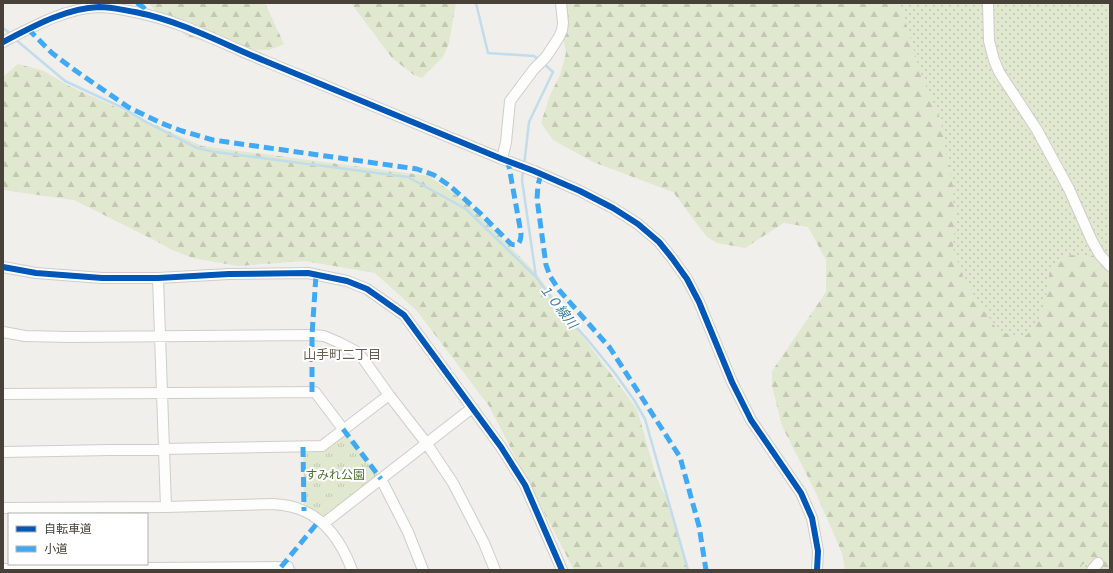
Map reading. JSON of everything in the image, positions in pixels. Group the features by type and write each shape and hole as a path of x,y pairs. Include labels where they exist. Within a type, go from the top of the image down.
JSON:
{"street":[{"path":"502,159 506,142 510,101 534,69 546,57 559,37 562,30 561,3"},
{"path":"988,3 989,41 999,72 1037,130 1069,189 1092,241 1100,255 1110,266"},
{"path":"3,42 67,12 86,8 100,7 150,15 189,27 250,54 580,190 638,224 659,242 687,279 699,302 732,382 751,420 801,493 812,518 818,551 817,570"},
{"path":"3,267 36,272 102,278 158,278 229,274 308,273 347,281 367,289 404,316 501,447 525,485 562,570"},
{"path":"158,278 166,507"},
{"path":"3,332 26,336 70,337 312,335 324,336 338,342 357,352 364,360 427,444 453,483 471,516 495,570"},
{"path":"3,394 315,392 343,429"},
{"path":"3,452 322,446 389,395"},
{"path":"323,524 472,408"},
{"path":"381,479 408,532 423,570"},
{"path":"3,508 107,511 166,507 274,504 288,506 304,511 323,524 339,541 352,570"},
{"path":"3,569 107,567 167,569 288,567 289,570"}],"green space":[{"path":"149,3 265,3 284,44 269,50 244,49 218,45 188,37 160,17"},
{"path":"351,3 456,3 449,43 443,57 422,78 414,75 392,58"},
{"path":"557,3 900,3 920,71 941,121 954,191 952,202 956,206 953,248 964,280 996,328 1003,333 1024,337 1036,326 1045,303 1050,270 1066,255 1108,256 1110,258 1110,570 1103,570 1098,562 1083,564 1078,570 845,570 842,553 815,491 782,426 772,386 772,371 826,292 826,260 808,227 784,223 745,248 717,243 707,237 673,192 593,162 553,140 541,123 550,95 560,75 566,53"},
{"path":"811,3 1110,3 1110,570 1001,570"},
{"path":"18,64 44,71 69,86 202,146 429,176 468,204 537,274 637,409 656,476 670,506 689,570 574,570 489,406 417,311 375,273 305,261 238,266 193,258 172,250 74,200 3,190 3,77"},
{"name":"すみれ公園","path":"343,429 381,479 323,524 304,504 303,447 322,446"}],"waterway":[{"name":"１０線川","path":"476,3 488,53 534,56 539,60"},
{"path":"3,28 12,35"},
{"path":"15,39 65,81 123,108 146,122 197,148 215,152 408,177 466,209 535,276"},
{"name":"１０線川","path":"524,166 529,122 553,72 543,63"},
{"name":"１０線川","path":"523,171 522,180 536,277 558,307 614,372 634,400 645,419 688,570"}],"marked path":[{"path":"137,3 150,15"},
{"path":"28,29 52,53 76,71 128,107 161,123 213,140 417,169 434,175 450,186 511,244 516,245 521,239 521,233 508,161"},
{"path":"541,174 538,185 537,199 546,265 550,276 559,290 610,348 680,457 699,526 706,570"},
{"path":"312,392 312,335 316,275"},
{"path":"343,429 381,479"},
{"path":"303,447 304,511"},
{"path":"281,567 319,521"}],"cycle path":[{"path":"3,42 50,19 87,8 108,8 152,16 201,33 265,61 534,171 580,191 613,208 638,224 659,242 687,279 699,302 732,382 751,420 801,493 812,518 818,551 817,570"},
{"path":"3,267 36,273 102,278 158,278 229,274 308,273 347,281 367,289 404,315 501,447 525,485 562,570"}],"district":[{"name":"山手町二丁目","path":"342,354"}]}
